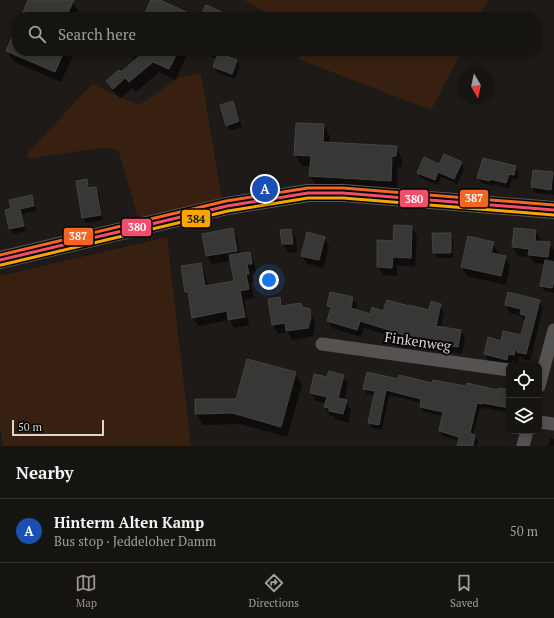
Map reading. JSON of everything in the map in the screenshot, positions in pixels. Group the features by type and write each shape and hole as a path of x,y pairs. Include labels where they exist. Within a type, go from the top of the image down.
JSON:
{"main road":[{"path":"0,260 227,206 308,193 344,193 554,210"}],"street":[{"path":"542,371 554,330"},
{"name":"Finkenweg","path":"322,344 506,370"},
{"path":"542,422 554,424"},
{"path":"523,446 526,434"}],"shaded area":[{"path":"244,0 488,0 482,12 266,12"},
{"path":"299,56 459,56 431,110 298,59"},
{"path":"201,73 222,200 138,218 118,149 100,148 28,159 27,154 92,84 139,105 180,77"},
{"path":"167,237 191,446 3,446 0,426 0,276"}],"building":[{"path":"28,0 74,0 68,12 23,12"},
{"path":"151,0 160,0 186,12 145,12"},
{"path":"206,5 222,12 202,12"},
{"path":"12,37 12,54 6,51"},
{"path":"18,56 62,56 55,72"},
{"path":"139,56 176,56 169,69 153,62 129,82 125,78 113,89 106,81 119,70 121,72"},
{"path":"217,56 226,56 237,60 232,74 213,67"},
{"path":"233,101 239,121 226,126 220,105"},
{"path":"296,123 324,124 323,142 397,146 396,156 392,156 391,181 309,176 311,156 294,155"},
{"path":"444,154 462,162 454,179 438,172 435,180 417,173 424,157 439,164"},
{"path":"483,158 516,166 514,175 509,174 506,183 490,179 490,181 477,178"},
{"path":"533,170 553,172 551,190 531,187"},
{"path":"87,179 88,188 96,187 101,215 82,218 76,181"},
{"path":"32,195 34,206 20,209 24,226 9,229 5,210 11,208 9,200"},
{"path":"394,225 412,226 411,258 393,257 392,268 377,267 377,240 393,241"},
{"path":"233,228 237,251 206,256 202,234"},
{"path":"514,228 536,230 535,241 550,242 548,257 528,255 529,249 512,247"},
{"path":"291,229 293,244 282,244 280,230"},
{"path":"307,232 325,237 319,260 301,256"},
{"path":"432,233 451,233 451,253 433,253"},
{"path":"468,236 494,242 491,253 506,256 501,276 461,267"},
{"path":"250,252 252,264 247,264 249,274 246,274 249,289 240,291 245,317 228,320 227,311 192,318 188,292 185,292 181,266 201,263 205,286 234,281 229,255"},
{"path":"545,260 554,262 554,281 552,288 540,286"},
{"path":"330,292 353,297 351,308 370,314 372,307 383,311 387,300 429,310 431,301 441,304 436,326 461,330 458,347 424,342 401,336 402,334 360,321 357,330 327,321 331,307 327,306"},
{"path":"508,292 540,300 526,354 517,352 518,349 516,349 514,355 508,354 507,360 484,354 488,337 501,341 503,331 521,335 526,316 520,314 521,309 505,305"},
{"path":"280,297 281,306 301,303 302,307 310,309 311,318 308,328 286,331 285,323 272,325 268,299"},
{"path":"247,359 296,372 281,427 232,413 195,414 195,399 236,399"},
{"path":"329,371 344,375 338,398 347,400 343,414 329,411 329,408 324,407 327,397 310,393 314,374 327,377"},
{"path":"367,372 398,379 399,375 432,383 433,380 466,386 467,383 498,390 499,388 506,389 506,407 477,403 470,433 475,435 473,446 457,446 459,437 439,431 443,412 420,407 421,399 386,390 379,425 368,423 375,391 363,389"}],"transit line":[{"name":"387","path":"0,255 226,201 308,188 343,188 554,205"},
{"name":"380","path":"0,260 227,206 308,193 343,193 554,210"},
{"name":"384","path":"1,265 228,211 308,198 343,198 554,215"}],"place":[{"name":"Hinterm Alten Kamp","path":"265,189"}]}
